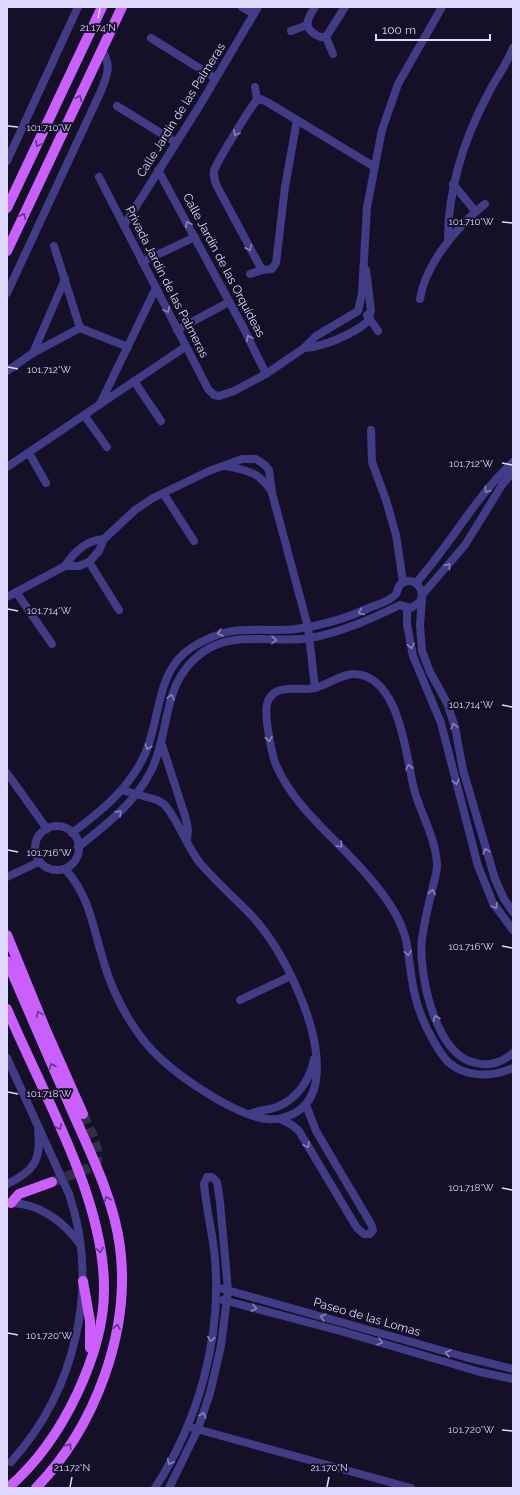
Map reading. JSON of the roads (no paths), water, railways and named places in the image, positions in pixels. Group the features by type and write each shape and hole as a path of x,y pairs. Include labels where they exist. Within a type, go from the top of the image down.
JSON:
{"main road":[{"path":"7,208 102,7"},
{"path":"7,251 122,7"},
{"path":"7,935 45,1028 83,1114"},
{"path":"7,962 98,1172 112,1212 120,1246 122,1273 122,1298 118,1318 107,1369 96,1397 70,1445 51,1472 36,1488"},
{"path":"7,1009 71,1152 92,1212 102,1260 104,1290 101,1320 88,1368 66,1415 51,1440 33,1462 8,1488"},
{"path":"9,1203 19,1194 52,1182"},
{"path":"83,1281 90,1321 88,1368"}],"street":[{"path":"7,161 78,7"},
{"path":"242,7 256,11"},
{"path":"315,7 307,20 307,25 312,32 326,38 333,54"},
{"path":"326,38 345,7"},
{"path":"266,374 304,348 316,336 354,314 360,307 367,207 382,130 398,84 442,7"},
{"name":"Calle Jardín de las Palmeras","path":"125,224 175,142 200,105 256,11"},
{"path":"291,31 307,25"},
{"path":"152,38 215,78"},
{"path":"7,293 101,91 108,65 107,58 102,51"},
{"path":"448,240 448,222 453,184 463,152 482,105 512,52"},
{"path":"254,87 257,100 220,158 214,173 214,180 262,270"},
{"path":"257,100 263,100 374,166"},
{"path":"117,106 175,142"},
{"path":"250,274 262,270 272,269 277,259 285,187 297,120"},
{"name":"Calle Jardín de las Orquídeas","path":"158,170 195,237 266,374"},
{"name":"Privada Jardín de las Palmeras","path":"99,177 125,224 142,262 185,347 208,388 216,396 223,396 234,392 266,374"},
{"path":"453,184 475,211"},
{"path":"420,299 425,276 448,240 475,211 485,204"},
{"path":"142,262 195,237"},
{"path":"54,246 80,328"},
{"path":"304,348 319,346 342,336 364,325 370,318 369,287 364,264"},
{"path":"33,353 65,279"},
{"path":"100,404 156,288"},
{"path":"177,330 229,302"},
{"path":"360,307 378,330"},
{"path":"7,371 33,353 80,328 128,346"},
{"path":"7,466 29,453 185,347"},
{"path":"134,381 161,421"},
{"path":"84,415 107,447"},
{"path":"371,430 372,462 394,530 403,582"},
{"path":"29,453 46,483"},
{"path":"65,566 79,566 89,562 99,551 104,539 135,510 163,493 209,471 246,458 261,461 265,465 270,475 272,493 308,627 315,688"},
{"path":"416,583 443,552 490,486 513,462"},
{"path":"226,466 247,471 261,477 272,493"},
{"path":"78,847 102,829 136,794 150,773 162,745 171,696 180,676 188,666 205,651 226,642 248,639 292,640 310,638 366,622 404,606 414,607 465,545 483,515 513,472"},
{"path":"163,493 194,541"},
{"path":"474,508 483,515"},
{"path":"454,536 465,545"},
{"path":"7,597 65,566 77,550 85,545 104,539"},
{"path":"89,562 119,610"},
{"path":"72,833 93,817 122,790 134,775 144,756 156,722 163,687 171,671 189,649 212,636 233,630 296,629 356,614 396,594 398,587 403,582 411,581 420,586 422,597 420,624 422,651 430,672 447,703 454,727 463,770 495,879 504,899 513,912"},
{"path":"16,592 52,644"},
{"path":"396,594 404,606 413,656 441,723 462,808 482,879 496,908 513,930"},
{"path":"171,671 180,676"},
{"path":"513,1053 506,1059 490,1065 481,1065 465,1059 456,1052 440,1029 428,997 423,974 422,939 437,870 436,850 414,789 400,722 395,709 384,691 371,680 360,675 350,675 315,688 280,690 271,695 266,712 269,737 275,762 281,775 294,796 367,874 395,914 406,940 412,981 419,1010 432,1038 448,1062 467,1072 481,1075 494,1074 513,1068"},
{"path":"162,745 186,819 188,830 187,842"},
{"path":"7,772 47,829"},
{"path":"65,869 83,894 91,914 104,965 111,982 143,1038 154,1052 185,1078 228,1105 262,1119 280,1119 293,1114 306,1104 316,1083 317,1067 310,1022 291,976 276,948 253,917 206,869 187,842 164,804 157,800 122,790"},
{"path":"93,817 102,829"},
{"path":"61,827 72,833 77,840 78,847 75,860 65,869 51,869 39,862 36,855 37,840 41,834 47,829 61,827"},
{"path":"7,877 39,862"},
{"path":"240,1000 291,976"},
{"path":"250,1114 259,1110 277,1106 290,1100 297,1094 307,1079 315,1054"},
{"path":"7,1058 69,1194 76,1216 81,1245 83,1281 81,1314 76,1337 60,1387 35,1433 11,1462"},
{"path":"280,1119 292,1125 299,1131 357,1228 364,1234 370,1234 372,1230 371,1224 316,1131 306,1104"},
{"path":"7,1184 28,1172 38,1157 40,1146 37,1122"},
{"path":"155,1488 187,1426 201,1391 206,1366 216,1298 215,1260 204,1186 205,1179 210,1176 214,1177 218,1186 225,1240 228,1290 216,1369 198,1430 169,1488"},
{"path":"9,1203 32,1207 49,1214 70,1230 81,1245"},
{"name":"Paseo de las Lomas","path":"216,1287 465,1357 513,1368"},
{"name":"Paseo de las Lomas","path":"216,1298 480,1372 513,1379"},
{"path":"462,1366 465,1357"},
{"path":"187,1426 410,1488"}],"tunnel":[{"path":"52,1182 87,1169 96,1164 96,1145 83,1114"}]}
